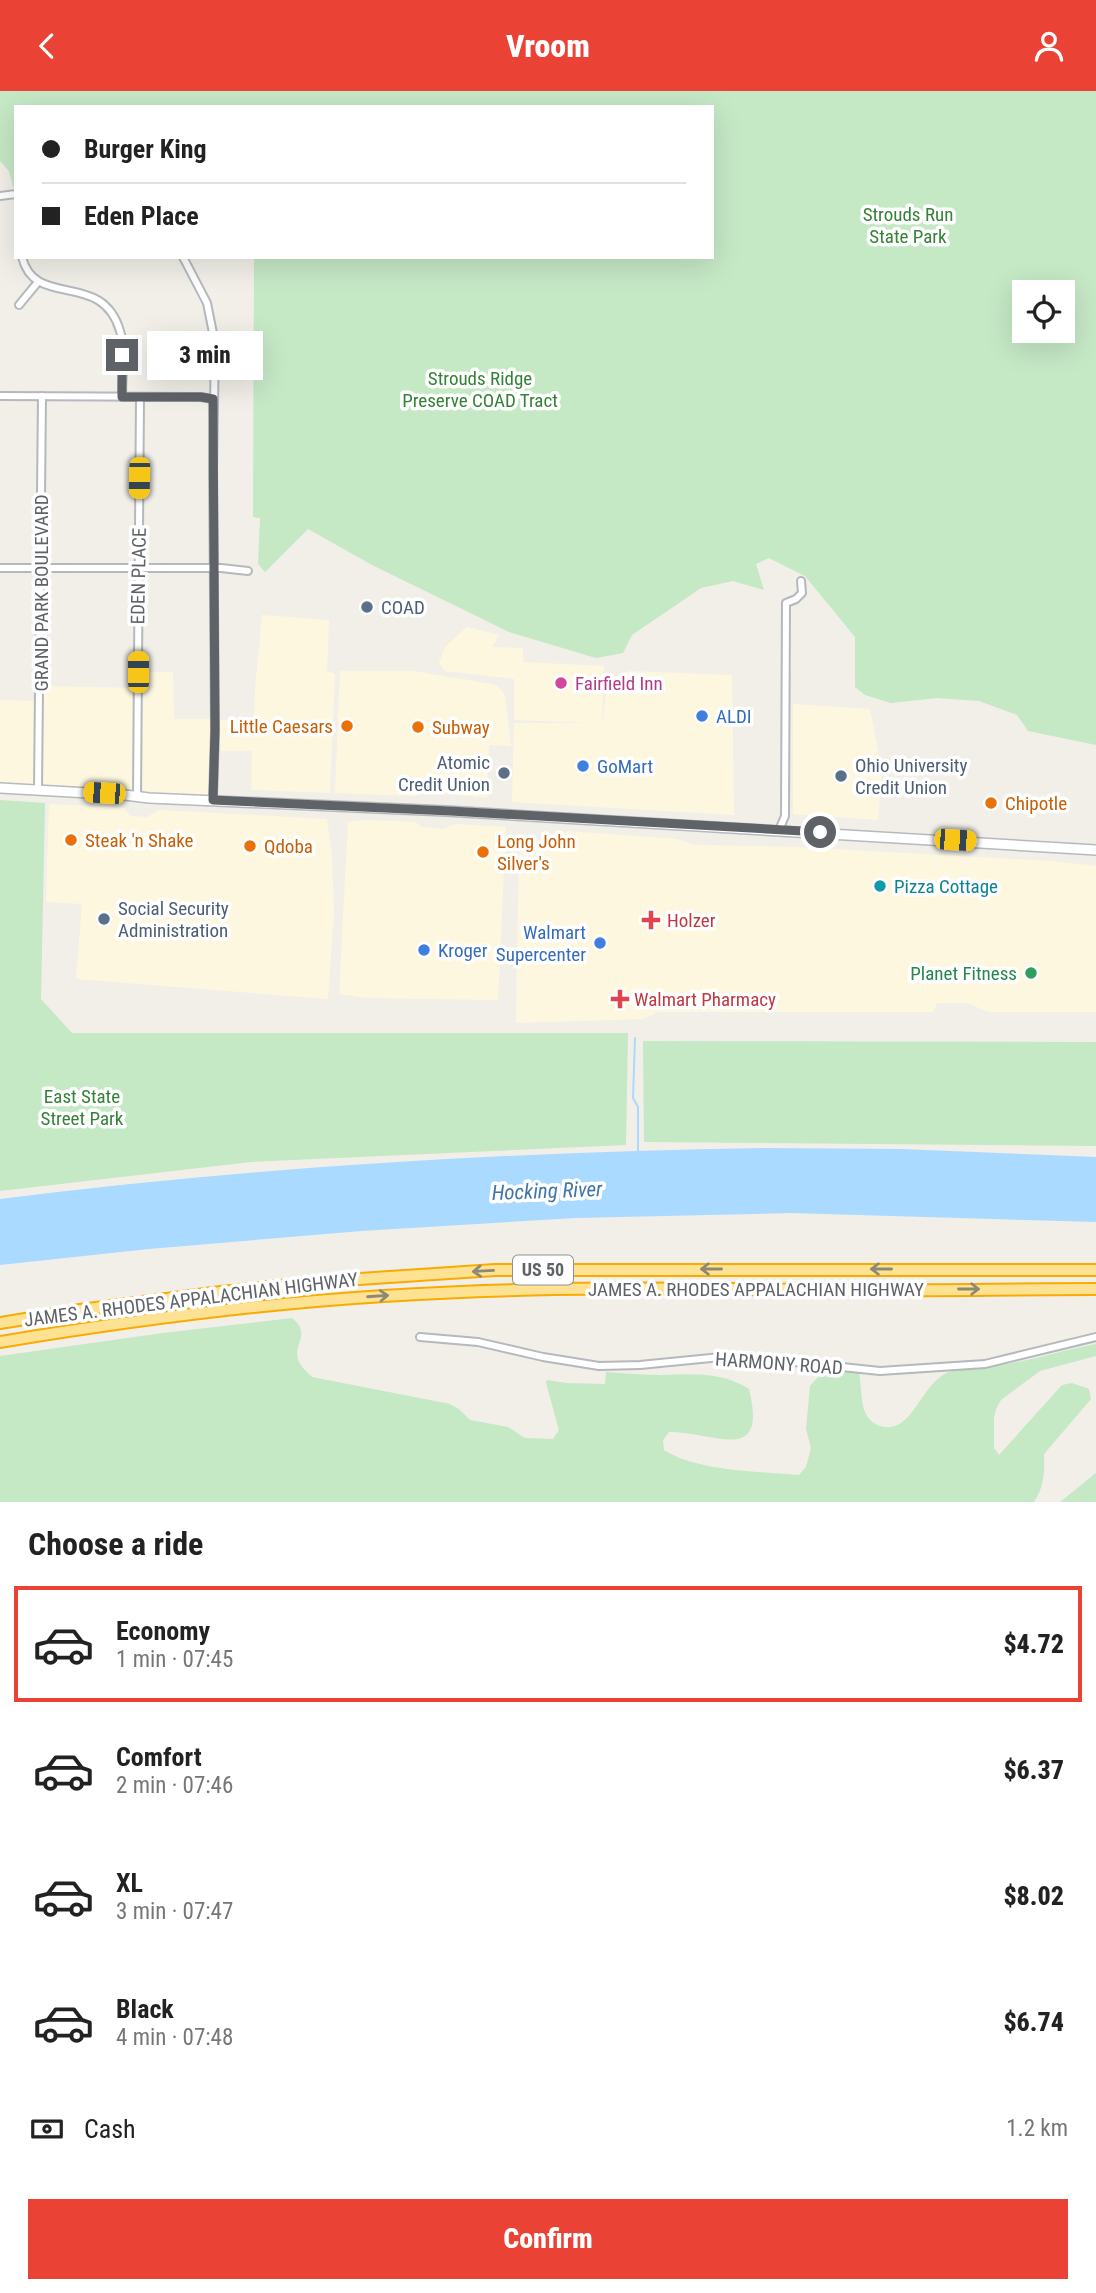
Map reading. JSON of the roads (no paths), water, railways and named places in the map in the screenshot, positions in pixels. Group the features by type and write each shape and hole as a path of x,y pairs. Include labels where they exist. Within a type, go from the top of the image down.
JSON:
{"highway":[{"name":"JAMES A. RHODES APPALACHIAN HIGHWAY","path":"0,1323 221,1292 328,1281 482,1271 1096,1270"},
{"name":"JAMES A. RHODES APPALACHIAN HIGHWAY","path":"0,1342 127,1322 251,1307 481,1291 609,1288 1096,1289"}],"main road":[{"path":"0,788 1096,850"}],"street":[{"path":"23,259 30,274 38,282 56,289 87,293 113,315 122,342 122,397"},
{"path":"184,259 209,310 215,343 213,800"},
{"path":"19,305 38,282"},
{"name":"GRAND PARK BOULEVARD","path":"38,790 42,396"},
{"path":"0,397 213,399"},
{"name":"EDEN PLACE","path":"137,797 140,397"},
{"path":"0,568 248,571"},
{"path":"779,830 785,815 786,603 802,593 802,581"},
{"name":"HARMONY ROAD","path":"420,1337 467,1340 599,1366 721,1357 880,1371 985,1364 1096,1337"}],"water":[{"name":"Hocking River","path":"763,1148 901,1149 1096,1157 1096,1222 791,1213 576,1218 361,1231 0,1265 0,1199 190,1178 381,1163 572,1153"}],"waterway":[{"path":"635,1038 633,1098 638,1107 638,1152"}],"place":[{"name":"COAD","path":"367,607"},
{"name":"Fairfield Inn","path":"561,683"},
{"name":"ALDI","path":"702,716"},
{"name":"Little Caesars","path":"347,726"},
{"name":"Subway","path":"418,727"},
{"name":"GoMart","path":"583,766"},
{"name":"Atomic Credit Union","path":"504,773"},
{"name":"Ohio University Credit Union","path":"841,776"},
{"name":"Chipotle","path":"991,803"},
{"name":"Steak 'n Shake","path":"71,840"},
{"name":"Qdoba","path":"250,846"},
{"name":"Long John Silver's","path":"483,852"},
{"name":"Pizza Cottage","path":"880,886"},
{"name":"Social Security Administration","path":"104,919"},
{"name":"Holzer","path":"651,920"},
{"name":"Walmart Supercenter","path":"600,943"},
{"name":"Kroger","path":"424,950"},
{"name":"Planet Fitness","path":"1031,973"},
{"name":"Walmart Pharmacy","path":"620,999"}],"park label":[{"name":"Strouds Run State Park","path":"908,225"},
{"name":"Strouds Ridge Preserve COAD Tract","path":"480,389"},
{"name":"East State Street Park","path":"82,1107"}]}
